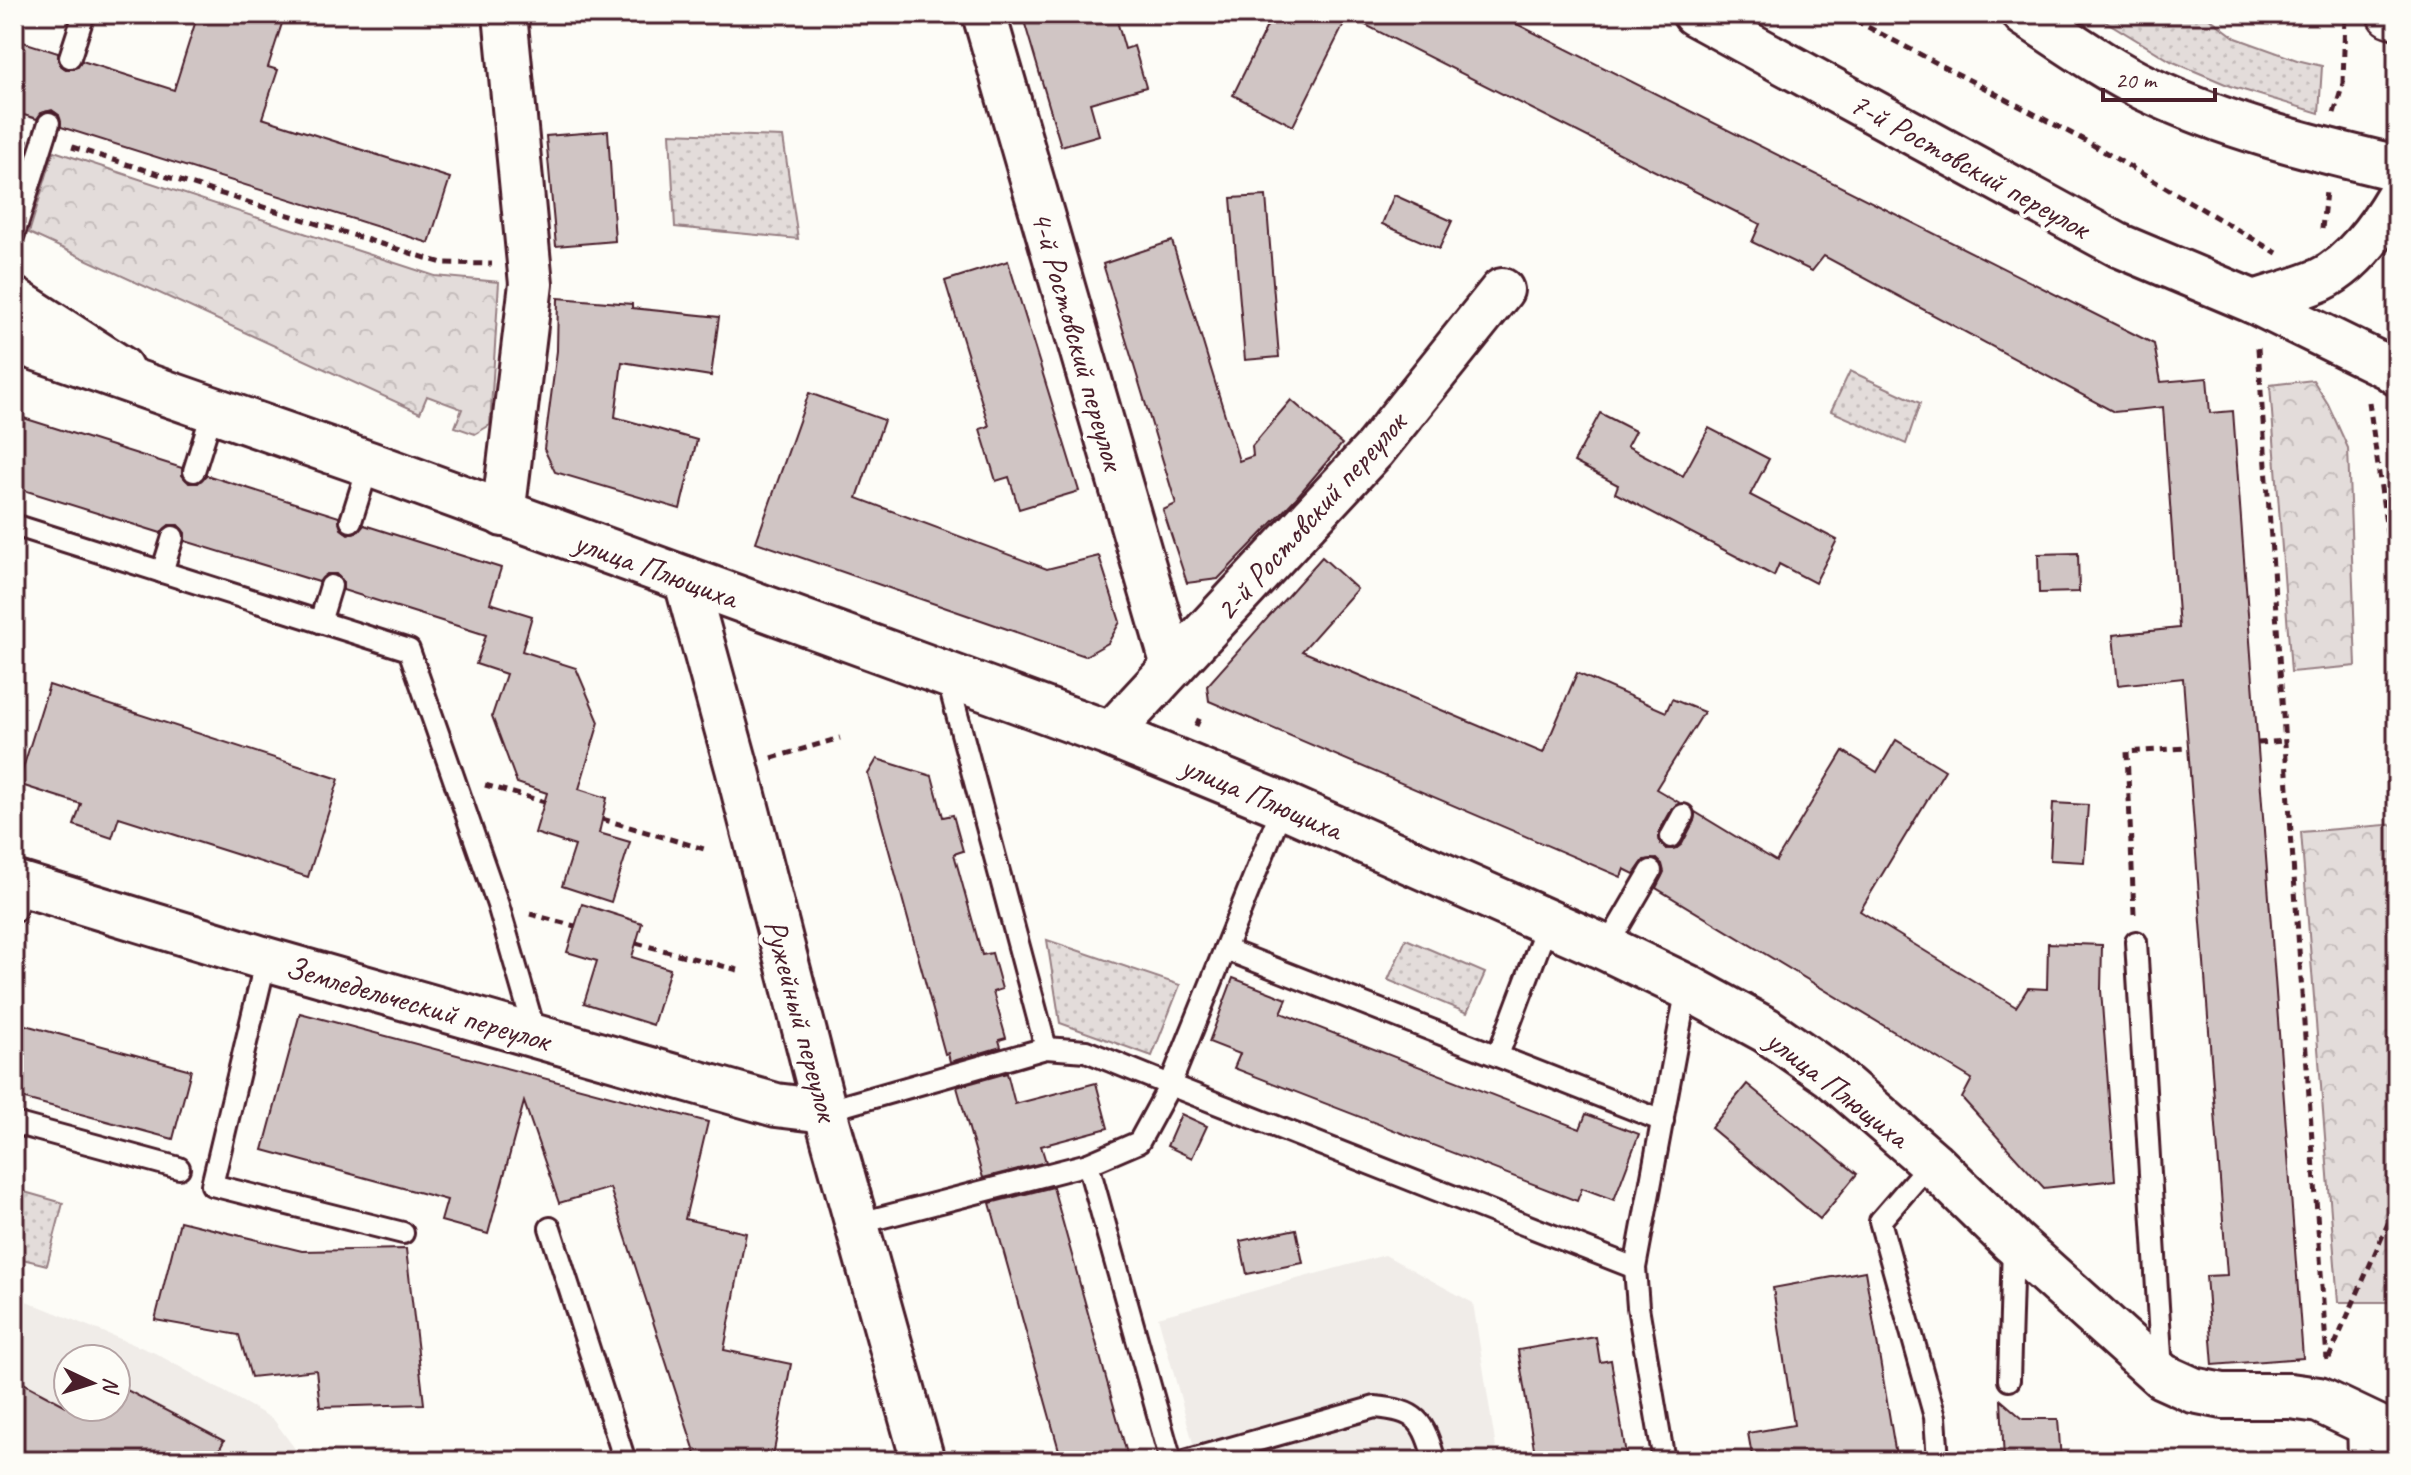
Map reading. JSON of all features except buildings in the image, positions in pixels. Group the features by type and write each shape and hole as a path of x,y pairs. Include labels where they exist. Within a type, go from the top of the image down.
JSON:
{"street":[{"path":"503,515 531,284 505,14"},
{"name":"4-й Ростовский переулок","path":"984,14 1173,666"},
{"name":"7-й Ростовский переулок","path":"1694,14 2118,245 2254,302 2389,368 2380,384"},
{"path":"2025,14 2144,88 2217,117 2330,152 2397,168"},
{"path":"2390,14 2397,16"},
{"path":"2254,302 2312,283 2334,271 2378,226 2397,197"},
{"name":"2-й Ростовский переулок","path":"1110,734 1373,451 1502,290"},
{"path":"14,299 159,392"},
{"name":"улица Плющиха","path":"14,340 369,464 1110,734 1283,805 1606,948 1766,1030 1831,1075 1931,1162 2013,1242 2162,1376 2193,1390 2223,1396 2290,1396 2319,1400 2397,1437"},
{"name":"Ружейный переулок","path":"685,578 825,1111 923,1461"},
{"name":"Земледельческий переулок","path":"17,893 266,959 776,1105 825,1111"}],"lane":[{"path":"70,57 84,14"},
{"path":"14,234 46,131"},
{"path":"194,471 213,410"},
{"path":"351,521 369,464"},
{"path":"14,525 409,650 498,905 536,1036"},
{"path":"162,572 173,537"},
{"path":"320,622 331,586"},
{"path":"947,676 1046,1048"},
{"path":"856,1224 1088,1164 1139,1142 1170,1085 1283,805"},
{"path":"1671,837 1683,815"},
{"path":"1606,948 1651,871"},
{"path":"1498,1055 1548,922"},
{"path":"2136,942 2162,1376"},
{"path":"1225,949 1663,1121"},
{"path":"266,959 212,1185 403,1233"},
{"path":"1664,1461 1638,1307 1635,1268 1687,987"},
{"path":"825,1111 1046,1048 1086,1051 1635,1268"},
{"path":"14,1123 179,1168"},
{"path":"1931,1162 1880,1221 1935,1417 1938,1461"},
{"path":"1088,1164 1171,1461"},
{"path":"550,1228 625,1461"},
{"path":"2009,1380 2013,1242"},
{"path":"1185,1461 1375,1407 1405,1410 1426,1430 1435,1461"},
{"path":"2358,1417 2359,1461"}],"path":[{"path":"1843,14 2086,141 2279,254 2290,257"},
{"path":"2343,84 2345,14"},
{"path":"46,131 442,263 498,264"},
{"path":"2257,344 2327,1341"},
{"path":"2380,384 2369,402 2397,603"},
{"path":"737,768 840,738"},
{"path":"2258,743 2285,741"},
{"path":"2136,942 2127,752 2188,748"},
{"path":"453,775 545,802"},
{"path":"602,819 704,849"},
{"path":"498,905 575,926"},
{"path":"636,943 738,970"},
{"path":"2327,1362 2397,1203"}],"shaded area":[{"path":"1385,1255 1473,1303 1498,1461 1198,1461 1158,1317"},
{"path":"14,1296 130,1343 52,1343 52,1423 132,1423 132,1344 155,1353 273,1419 304,1461 14,1461"}],"green space":[{"path":"2094,14 2204,14 2236,38 2322,66 2319,113 2230,86 2171,61"},
{"path":"670,133 783,137 798,239 675,227"},
{"path":"14,136 28,140 14,184"},
{"path":"54,151 435,276 499,282 490,425 475,434 455,427 462,409 427,396 420,413 29,233"},
{"path":"1850,371 1920,403 1906,444 1831,411"},
{"path":"2313,380 2348,448 2356,666 2291,672 2270,385"},
{"path":"2397,824 2397,1302 2338,1302 2301,832"},
{"path":"1406,939 1485,973 1467,1013 1388,980"},
{"path":"1047,940 1180,985 1152,1056 1060,1023"},
{"path":"14,1189 63,1203 47,1265 14,1257"}]}
